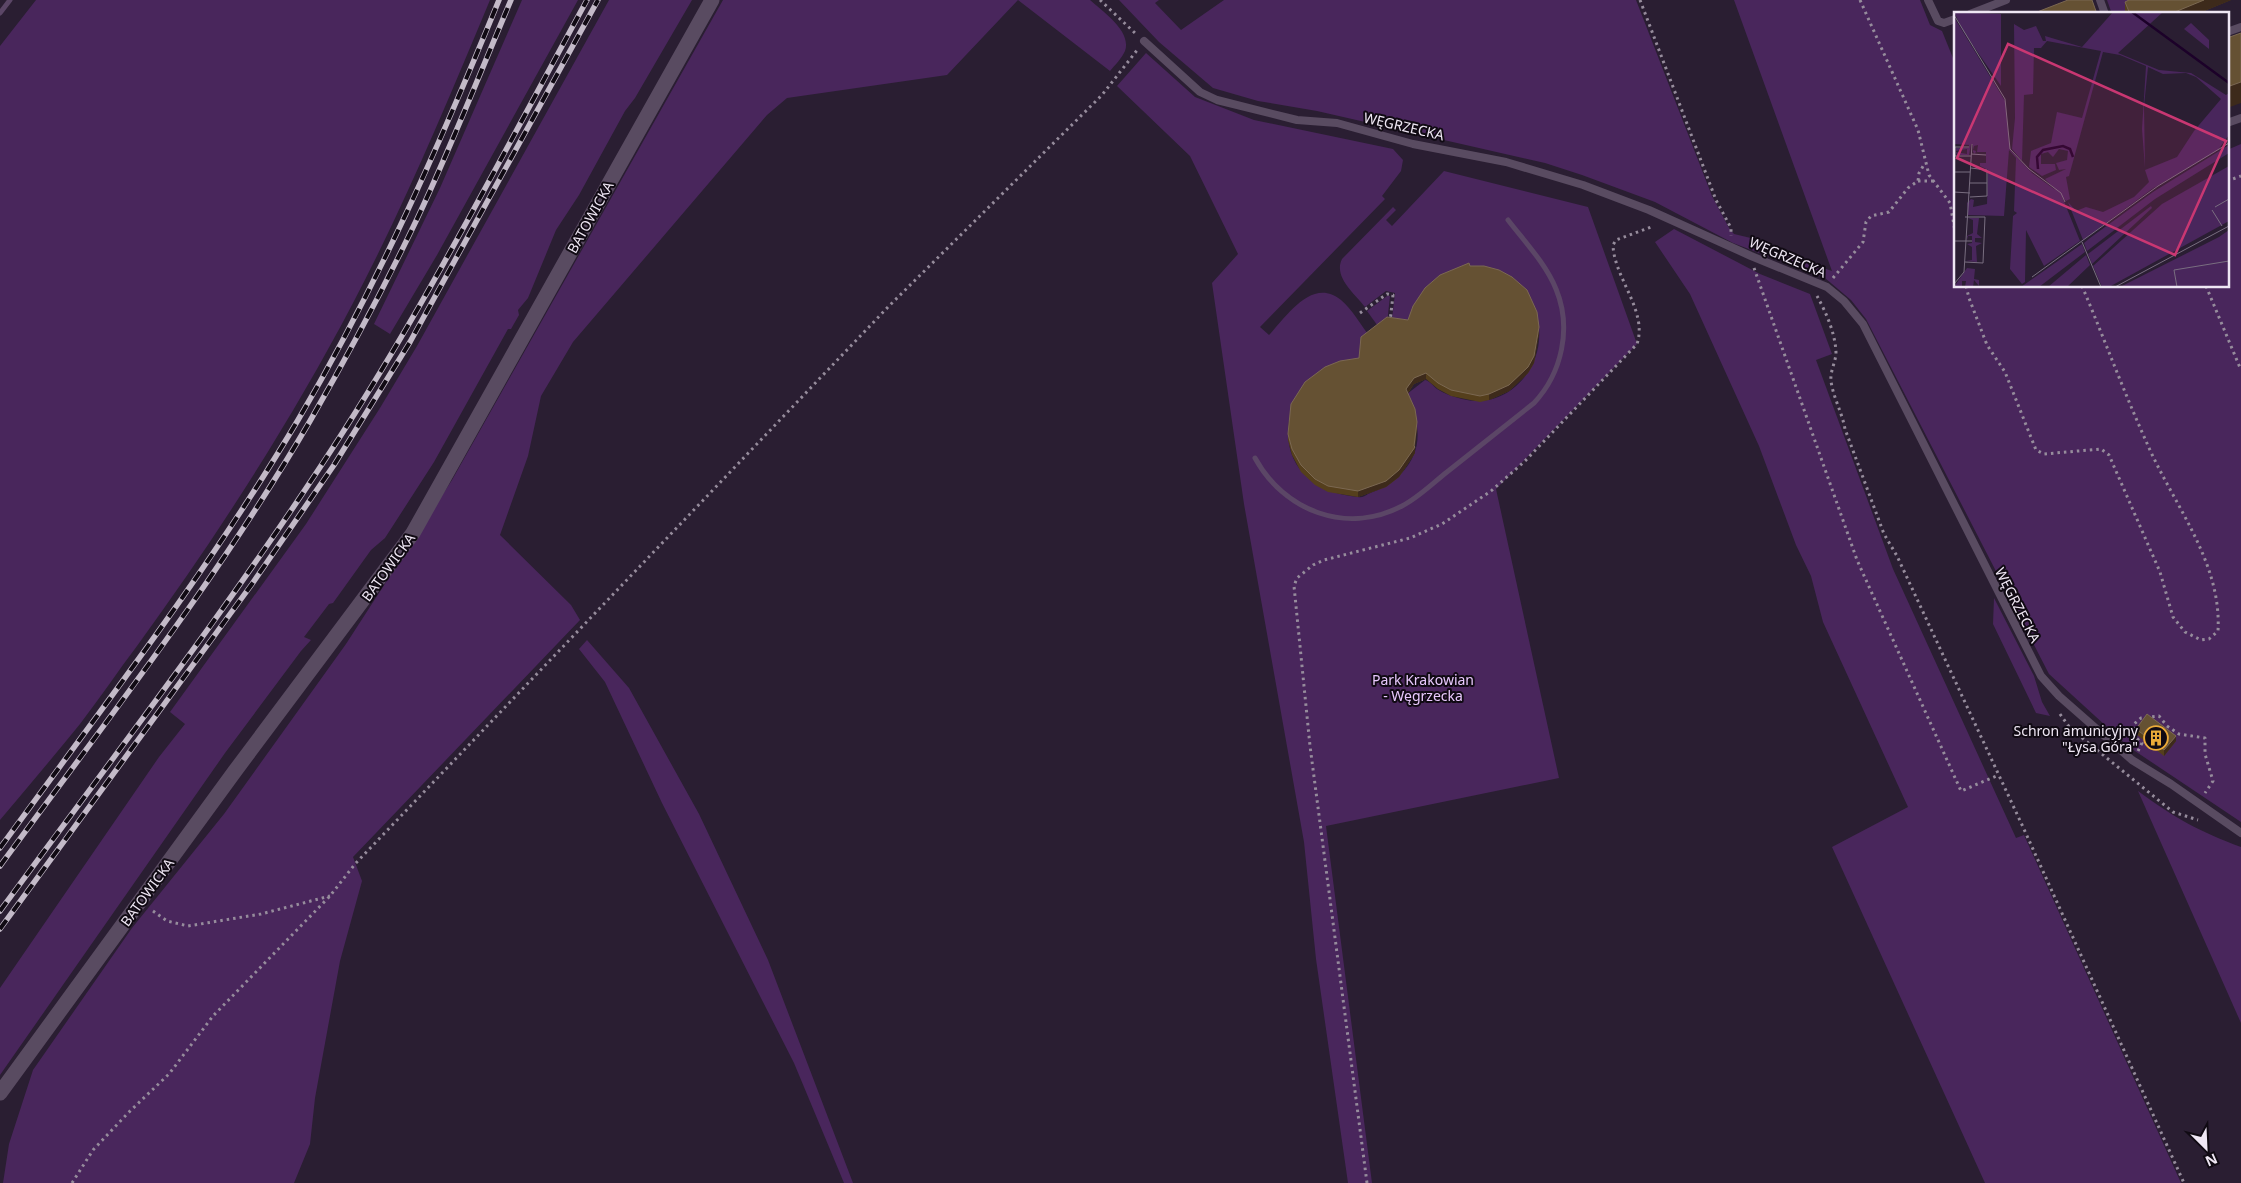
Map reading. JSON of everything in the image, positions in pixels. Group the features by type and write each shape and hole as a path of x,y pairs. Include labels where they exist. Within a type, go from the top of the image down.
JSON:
{"street":[{"name":"BATOWICKA","path":"0,1093 413,533 712,0"}],"lane":[{"path":"1928,0 1938,21 1944,23 1954,19"},
{"path":"1975,12 2006,0"},
{"path":"2100,0 2104,12"},
{"path":"2228,32 2241,26"},
{"name":"WĘGRZECKA","path":"1144,41 1200,92 1217,100 1297,120 1338,123 1413,144 1506,162 1583,185 1661,215 1750,256 1824,285 1844,301 1863,324 2041,676 2059,696 2132,760 2241,833"},
{"path":"2228,123 2241,118"}],"path":[{"path":"72,1183 93,1150 169,1074 212,1016 330,896 355,864 889,306 1102,95 1144,41 1100,0"},
{"path":"1640,0 1716,200 1732,228 1730,246"},
{"path":"1860,0 1918,130 1929,175 1950,203 1953,217"},
{"path":"1918,181 1919,173 1925,162"},
{"path":"2228,181 2241,176"},
{"path":"1824,285 1845,266 1863,242 1866,222 1871,216 1890,212 1908,188 1918,181 1934,180"},
{"path":"1367,1183 1313,765 1294,586 1297,578 1304,570 1324,560 1410,538 1442,524 1491,491 1525,461 1637,344 1640,335 1639,324 1619,270 1613,245 1616,240 1655,226 1661,215"},
{"path":"1750,256 1857,560 1961,791 1999,775"},
{"path":"1807,279 1822,306 1834,337 1836,354 1830,378 1842,412 1845,429 1884,534 1897,556 1999,775 2184,1183"},
{"path":"1967,288 1987,345 2005,372 2036,450 2044,454 2101,449 2109,456 2160,572 2173,617 2185,632 2201,640 2209,639 2218,631 2219,613 2210,572 2191,526 2146,443 2083,288"},
{"path":"2207,288 2241,370"},
{"path":"1360,313 1387,294 1393,295 1390,322 1399,323"},
{"path":"2132,760 2142,743 2134,736 2134,724 2141,718 2158,716 2167,726 2179,734 2204,738 2213,781 2198,803"},
{"path":"2162,730 2167,726"},
{"path":"140,902 168,921 188,926 262,914 330,896"}],"green space":[{"path":"36,0 490,0 408,191 353,303 304,392 224,521 167,605 80,724 0,820 0,46"},
{"path":"522,0 578,0 437,255 390,334 374,324 440,188"},
{"path":"609,0 692,0 635,98 625,111 579,195 556,230 528,298 518,310 519,315 511,329 508,329 434,462 385,538 371,550 333,603 329,604 304,637 311,640 225,753 0,1075 0,988 159,757 185,724 170,712 306,524 380,408 417,346"},
{"path":"723,0 1018,0 947,75 787,98 767,115 573,342 541,396 528,456 500,535 571,605 580,620 353,857 362,881 340,961 315,1098 310,1144 294,1183 3,1183 9,1144 33,1070 132,928 224,814 346,644 452,480"},
{"path":"1018,0 1090,0 1109,16 1120,29 1126,44 1125,51 1110,71"},
{"path":"1119,0 1159,0 1155,3 1181,30 1224,0 1636,0 1712,196 1729,228 1734,234 1755,239 1780,253 1832,271 1734,0 1920,0 1930,25 1942,31 1954,61 1954,288 2228,288 2228,150 2241,144 2241,822 2129,747 2049,674 1866,319 1851,300 1825,278 1733,243 1655,202 1545,163 1317,111 1258,101 1213,88 1159,42"},
{"path":"2107,0 2156,0 2127,12 2111,12"},
{"name":"Park Krakowian - Węgrzecka","path":"1146,53 1195,97 1254,120 1393,149 1403,160 1401,171 1382,196 1385,199 1260,327 1269,335 1300,302 1320,293 1330,294 1341,300 1353,312 1370,337 1359,368 1291,411 1288,429 1289,445 1294,460 1302,472 1325,489 1341,494 1363,497 1379,490 1398,477 1411,460 1416,450 1418,439 1417,427 1407,394 1425,380 1440,391 1459,398 1478,401 1493,399 1507,393 1519,384 1535,359 1539,344 1539,328 1392,319 1395,293 1386,291 1365,307 1343,279 1340,272 1342,259 1393,207 1396,210 1386,220 1392,226 1444,171 1588,207 1637,344 1496,489 1559,778 1326,826 1372,1183 1348,1183 1316,959 1304,842 1244,504 1212,283 1238,254 1190,156 1117,86"},
{"path":"1674,229 1760,274 1810,294 1832,354 1816,360 1893,569 2016,838 2024,835 2181,1183 1985,1183 1832,847 1908,807 1823,622 1811,576 1796,545 1759,446 1690,294 1655,242"},
{"path":"1387,296 1390,296 1387,324 1380,329 1367,311"},
{"path":"1994,598 2034,676 2042,702 2050,716 2036,713 1993,624"},
{"path":"587,640 629,688 699,814 768,960 853,1183 844,1183 794,1063 662,803 605,682 579,649"},
{"path":"2138,791 2187,823 2241,847 2241,1023"}],"building":[{"path":"2068,0 2092,0 2096,12 2037,12"},
{"path":"2129,0 2204,0 2175,12 2129,12 2125,2"},
{"path":"2241,33 2241,82 2228,87 2228,38"},
{"path":"1469,263 1470,266 1484,266 1499,270 1512,277 1527,290 1537,312 1539,327 1534,356 1528,367 1509,385 1480,396 1451,390 1438,383 1426,373 1414,378 1406,389 1415,409 1417,422 1415,447 1399,470 1386,481 1358,491 1328,486 1315,479 1301,465 1292,449 1288,434 1291,404 1305,382 1325,367 1340,361 1359,358 1361,337 1387,317 1408,320 1413,306 1425,288 1440,275"},
{"name":"Schron amunicyjny \"Łysa Góra\"","path":"2147,714 2176,736 2164,750 2136,729"}],"waterway":[{"path":"0,13 10,0"},
{"path":"1255,458 1267,476 1282,492 1299,504 1318,513 1339,518 1359,518 1381,514 1414,499 1534,403 1552,378 1557,364 1563,334 1561,304 1547,271 1508,220"}],"railway":[{"path":"0,848 154,638 264,476 298,420 354,318 406,214 454,108 499,0"},
{"path":"0,866 200,592 275,479 310,421 392,270 430,192 511,0"},
{"path":"0,911 132,734 261,554 343,432 408,326 499,164 587,0"},
{"path":"0,929 252,584 334,465 410,342 598,0"}],"place":[{"name":"Schron amunicyjny \"Łysa Góra\"","path":"2156,738"}]}
